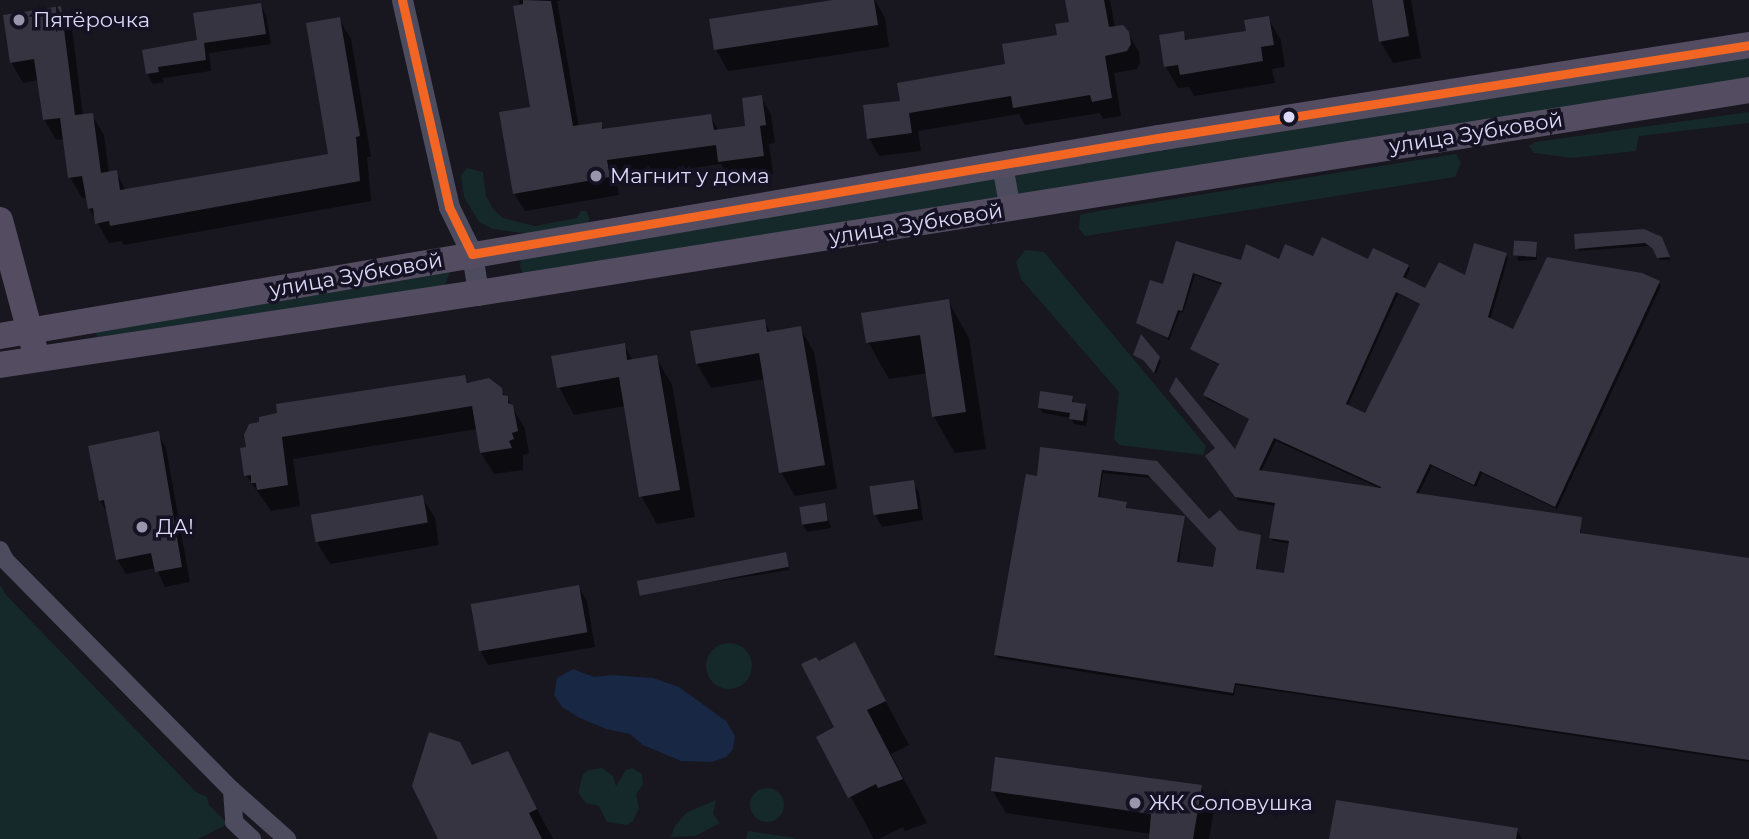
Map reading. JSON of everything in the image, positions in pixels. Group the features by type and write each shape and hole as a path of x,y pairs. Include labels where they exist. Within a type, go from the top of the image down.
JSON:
{"main road":[{"name":"улица Зубковой","path":"0,335 1002,165 1749,45"},
{"name":"улица Зубковой","path":"0,365 478,293 1749,90"},
{"path":"0,220 38,359"}],"street":[{"path":"402,0 449,207 472,254 478,293"},
{"path":"1002,165 1010,209"},
{"path":"0,550 5,560 232,790 286,839"},
{"path":"232,790 234,822 252,839"}],"green space":[{"path":"1749,54 1749,84 1019,197 1015,187 1015,177 1024,170"},
{"path":"1749,112 1749,123 1639,136 1636,151 1572,158 1534,153 1529,146 1535,142"},
{"path":"1456,154 1461,163 1455,177 1085,236 1079,229 1080,215 1098,211"},
{"path":"467,168 483,172 486,196 493,209 503,218 535,226 577,218 581,211 586,211 590,219 588,223 536,235 493,229 479,222 464,197 461,175"},
{"path":"989,175 996,180 999,198 523,274 520,266 521,258"},
{"path":"1025,250 1044,252 1206,446 1203,455 1119,445 1114,439 1119,392 1021,279 1016,262"},
{"path":"450,272 445,285 436,288 97,337 96,332"},
{"path":"0,585 6,595 196,792 207,797 209,805 228,824 198,839 0,839"},
{"path":"729,643 745,650 752,666 745,682 729,689 713,682 706,666 713,650"},
{"path":"602,768 613,776 616,786 626,770 632,768 642,774 643,785 636,794 639,808 633,821 627,825 607,822 599,806 586,803 578,793 583,774"},
{"path":"767,788 779,793 784,805 779,817 767,822 755,817 750,805 755,793"},
{"path":"716,800 713,814 720,823 695,836 671,837 675,826 686,813"},
{"path":"748,831 795,838 795,839 746,839"}],"water":[{"path":"573,669 594,677 611,675 653,678 679,687 726,721 735,736 733,749 726,757 712,762 681,761 643,745 630,734 606,729 580,718 562,707 554,695 557,678"}],"building":[{"path":"523,0 551,1 573,126 602,122 602,129 711,114 714,130 745,126 742,98 762,95 766,125 760,126 764,156 718,162 716,145 607,160 610,177 513,194 499,112 530,107 513,6 523,4"},
{"path":"833,0 874,0 878,25 714,50 709,19"},
{"path":"1065,0 1104,0 1109,27 1123,25 1129,32 1131,44 1127,51 1105,56 1112,98 1092,102 1090,95 1013,108 1011,96 909,113 912,133 867,139 863,105 900,101 897,83 1005,64 1002,44 1057,35 1055,24 1069,22"},
{"path":"1372,0 1403,0 1409,36 1379,42"},
{"path":"261,3 266,34 204,43 206,60 158,67 159,72 146,74 142,50 197,40 193,13"},
{"path":"61,6 75,115 93,113 101,173 117,170 120,190 328,154 306,23 340,17 360,136 356,137 360,181 110,226 109,221 95,224 93,208 88,209 82,176 68,178 60,118 43,120 34,59 10,63 3,15"},
{"path":"1269,16 1274,45 1261,47 1263,61 1180,75 1178,65 1164,67 1159,35 1184,31 1185,40 1246,31 1244,20"},
{"path":"1644,229 1662,237 1670,257 1657,258 1653,249 1645,243 1575,249 1574,234"},
{"path":"1322,237 1368,259 1373,248 1409,265 1403,277 1425,288 1439,262 1465,275 1474,243 1507,253 1488,317 1513,329 1547,257 1642,273 1660,281 1555,507 1480,471 1474,485 1430,464 1416,493 1582,517 1580,533 1749,558 1749,760 1235,683 1233,693 994,655 1026,474 1037,476 1040,447 1157,461 1209,519 1220,510 1238,530 1261,535 1256,569 1284,573 1289,541 1269,538 1275,503 1235,497 1205,456 1215,448 1169,391 1176,377 1235,449 1249,419 1203,395 1219,364 1190,349 1222,283 1193,273 1182,311 1178,310 1168,338 1136,323 1150,280 1163,284 1176,241 1241,260 1246,244 1279,259 1285,244 1313,256","holes":["1396,292 1420,304 1365,413 1346,404","1274,438 1381,488 1259,470","1102,470 1148,475 1216,548 1213,567 1177,562 1185,516 1126,508 1127,502 1098,497"]},
{"path":"1514,240 1537,242 1536,257 1513,255"},
{"path":"949,299 966,412 932,417 920,335 866,343 861,313"},
{"path":"765,319 767,332 801,326 825,465 779,473 759,353 696,364 690,331"},
{"path":"1141,334 1160,357 1154,373 1143,360 1133,355"},
{"path":"625,343 627,360 657,355 680,490 639,497 619,377 557,388 551,356"},
{"path":"465,375 467,383 489,378 502,388 503,395 508,396 508,403 513,405 518,431 512,433 514,439 509,441 512,448 480,453 472,406 282,437 288,485 257,490 256,483 251,483 251,475 244,476 240,448 246,447 244,435 249,424 259,422 259,417 277,413 276,404"},
{"path":"1040,391 1073,396 1072,402 1086,404 1083,421 1069,419 1070,413 1038,408"},
{"name":"ДА!","path":"159,431 182,567 155,572 151,553 116,560 104,500 99,501 88,446"},
{"path":"914,480 918,509 873,515 869,486"},
{"path":"423,495 428,523 316,542 311,515"},
{"path":"825,503 828,521 802,525 799,507"},
{"path":"786,552 789,567 640,596 637,581"},
{"path":"579,585 587,632 479,651 471,604"},
{"path":"855,642 886,701 867,710 903,779 878,788 876,784 848,798 816,737 834,727 801,664 816,657 819,661"},
{"path":"429,732 460,742 472,765 508,751 537,809 529,813 542,839 438,839 412,786"},
{"name":"ЖК Соловушка","path":"995,757 1202,785 1193,839 1149,839 1151,814 991,791"},
{"path":"1336,800 1518,828 1516,839 1329,839"}],"transit line":[{"path":"402,0 449,207 472,254 1158,138 1749,45"}],"place":[{"name":"Пятёрочка","path":"19,20"},
{"name":"Магнит у дома","path":"596,176"},
{"name":"ДА!","path":"142,527"},
{"name":"ЖК Соловушка","path":"1135,803"}]}
